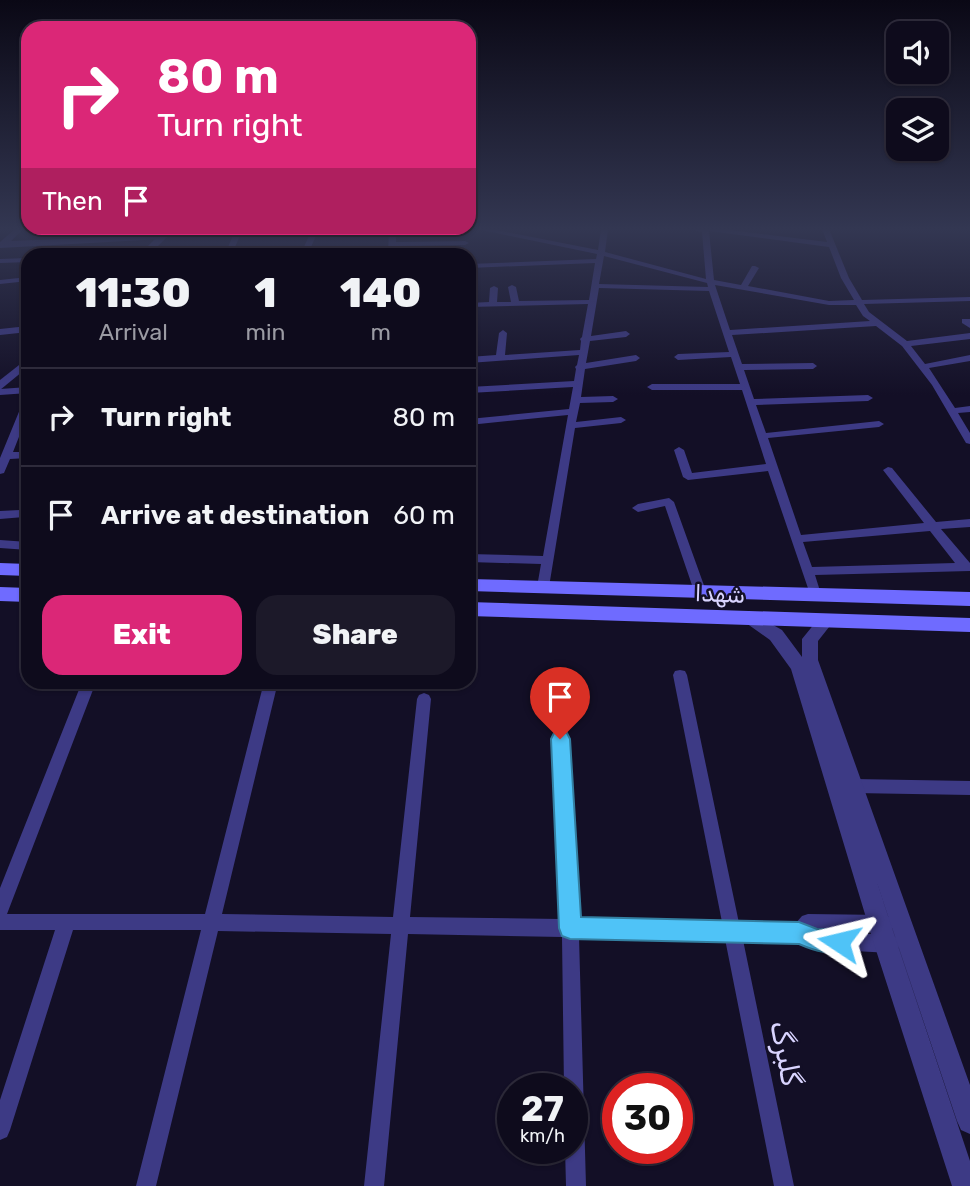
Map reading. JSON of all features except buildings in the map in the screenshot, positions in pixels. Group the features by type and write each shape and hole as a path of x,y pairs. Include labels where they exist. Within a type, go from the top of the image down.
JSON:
{"main road":[{"path":"0,569 21,570"},
{"name":"شهدا","path":"476,585 970,599"},
{"path":"0,594 21,595"},
{"name":"شهدا","path":"476,609 970,625"}],"street":[{"path":"705,284 711,286"},
{"path":"743,288 745,284"},
{"path":"849,284 866,314 905,344 970,441"},
{"path":"543,587 594,286 743,288 829,303 970,299"},
{"path":"711,286 814,594"},
{"path":"512,287 515,304"},
{"path":"494,288 494,304"},
{"path":"476,305 591,302"},
{"path":"727,333 877,323"},
{"path":"0,332 21,330"},
{"path":"500,358 503,333"},
{"path":"584,339 626,334"},
{"path":"905,344 970,335"},
{"path":"476,360 582,352"},
{"path":"678,357 734,354"},
{"path":"579,367 636,358"},
{"path":"922,367 970,358"},
{"path":"739,367 813,366"},
{"path":"0,386 21,367"},
{"path":"476,390 576,384"},
{"path":"652,387 746,387"},
{"path":"0,392 21,390"},
{"path":"750,402 868,398"},
{"path":"574,400 613,399"},
{"path":"952,411 970,410"},
{"path":"476,421 572,412"},
{"path":"0,471 21,419"},
{"path":"570,426 621,420"},
{"path":"762,436 878,424"},
{"path":"679,450 688,477 772,467"},
{"path":"5,457 21,456"},
{"path":"888,470 967,567"},
{"path":"638,508 669,502 700,591"},
{"path":"0,515 20,514"},
{"path":"796,539 970,523"},
{"path":"0,544 21,546"},
{"path":"476,558 547,560"},
{"path":"807,570 967,567"},
{"path":"752,620 776,635 799,667 844,774 905,935 970,1121"},
{"path":"825,622 810,639 810,660 844,774 882,934 964,1169"},
{"path":"680,675 734,931"},
{"path":"558,685 570,928 576,1186"},
{"path":"0,909 86,689"},
{"path":"146,1186 269,689"},
{"path":"374,1186 424,699"},
{"path":"844,774 970,788"},
{"path":"0,922 211,922 734,931 799,933 817,940 882,934 905,935"},
{"path":"0,1130 67,922"},
{"name":"گلبرگ","path":"734,931 784,1186"}],"route":[{"path":"560,739 570,928 799,933 817,940 839,942"}]}
